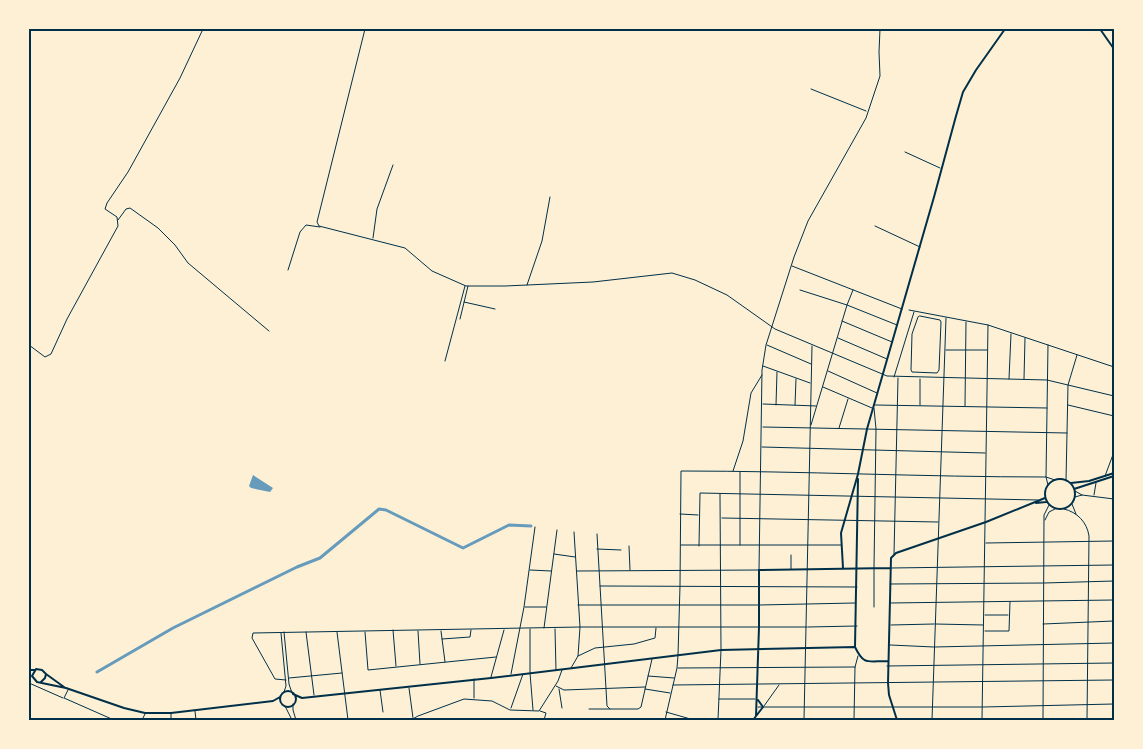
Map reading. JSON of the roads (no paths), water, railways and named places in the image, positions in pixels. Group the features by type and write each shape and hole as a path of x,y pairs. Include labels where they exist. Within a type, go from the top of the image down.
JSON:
{"main road":[{"path":"843,568 840,537 858,475 867,429 964,92 976,70 1005,29"},
{"path":"1100,29 1114,49"},
{"path":"1070,483 1075,497 1072,504 1064,509 1055,509 1045,498 1048,485 1055,480 1070,483 1085,482 1114,473"},
{"path":"858,475 857,626 855,647 858,656 865,661 888,662"},
{"path":"1074,490 1114,476"},
{"path":"898,720 889,695 888,683 890,560 894,555 986,522 1045,498"},
{"path":"1034,503 1047,502"},
{"path":"756,716 759,570 890,568"},
{"path":"273,701 286,706 302,698 490,678 721,650 855,647"},
{"path":"29,670 40,669 67,688"},
{"path":"33,680 32,676 35,670"},
{"path":"41,682 46,674"},
{"path":"29,676 37,682 67,688 124,708 145,713 170,713 273,701 280,698 284,692 302,698"},
{"path":"293,694 294,703"},
{"path":"280,698 281,703"},
{"path":"753,720 763,707 757,699"}],"street":[{"path":"118,220 107,211 107,203 128,172 180,78 203,29"},
{"path":"321,227 317,222 365,29"},
{"path":"577,571 759,570 762,375 766,345 791,265 808,221 868,112 880,76 880,29"},
{"path":"811,90 868,112"},
{"path":"904,152 942,168"},
{"path":"373,240 377,209 393,165"},
{"path":"526,286 542,241 550,197"},
{"path":"29,345 45,357 51,354 67,319 118,226 118,220 126,209 130,208 158,228 175,245 188,263 268,331"},
{"path":"288,270 300,232 306,225 406,248 432,271 467,286 526,286 600,282 672,273 695,280 727,295 772,326 883,375 920,378 1047,380 1114,396"},
{"path":"875,226 920,247"},
{"path":"791,265 902,309"},
{"path":"460,319 467,286"},
{"path":"445,361 467,286"},
{"path":"800,290 897,324"},
{"path":"810,428 853,290"},
{"path":"464,302 495,310"},
{"path":"909,310 988,326 1114,367"},
{"path":"894,377 914,311"},
{"path":"920,316 941,321 939,370 937,373 912,372 911,370 912,334 920,316"},
{"path":"932,720 946,318"},
{"path":"842,321 892,342"},
{"path":"965,407 966,321"},
{"path":"982,720 988,326"},
{"path":"1009,380 1010,333"},
{"path":"837,337 887,359"},
{"path":"1024,380 1025,337"},
{"path":"766,345 811,364"},
{"path":"804,720 812,345"},
{"path":"1048,345 1046,433 1046,476 1048,485"},
{"path":"945,350 988,350"},
{"path":"1066,481 1068,385 1078,354"},
{"path":"763,366 811,383"},
{"path":"776,405 777,371"},
{"path":"827,371 878,393"},
{"path":"733,471 743,441 751,393 762,375"},
{"path":"894,555 898,377"},
{"path":"795,405 796,378"},
{"path":"920,378 920,406"},
{"path":"822,387 874,407 1047,408"},
{"path":"838,428 848,398"},
{"path":"762,404 817,406"},
{"path":"1068,405 1114,416"},
{"path":"874,407 876,429 874,607"},
{"path":"762,427 1067,433"},
{"path":"761,447 987,453"},
{"path":"1104,476 1114,452"},
{"path":"665,720 677,668 678,655 680,471 761,471 986,477 1046,476 1055,480"},
{"path":"740,471 740,546"},
{"path":"1094,496 1096,483"},
{"path":"1074,490 1082,494 1114,499"},
{"path":"699,546 700,493 1039,500"},
{"path":"718,720 721,650 720,493"},
{"path":"1075,497 1082,494"},
{"path":"1043,720 1044,513 1049,504"},
{"path":"1072,504 1076,514 1088,531 1090,542 1087,720"},
{"path":"1045,521 1048,512 1055,509"},
{"path":"1064,509 1076,514"},
{"path":"680,514 699,515"},
{"path":"720,518 938,522"},
{"path":"510,675 524,607 535,527"},
{"path":"544,629 557,530"},
{"path":"571,668 578,656 580,627 574,532"},
{"path":"597,534 607,706 610,709"},
{"path":"985,543 1114,541"},
{"path":"680,545 841,545"},
{"path":"629,546 630,571"},
{"path":"597,549 621,550"},
{"path":"553,554 575,557"},
{"path":"791,554 791,570"},
{"path":"890,568 1114,565"},
{"path":"529,570 551,571"},
{"path":"890,584 1044,584 1114,581"},
{"path":"600,586 856,587"},
{"path":"889,603 1114,600"},
{"path":"984,631 1009,631 1010,602"},
{"path":"578,605 856,604"},
{"path":"524,607 546,607"},
{"path":"984,616 1009,616"},
{"path":"1043,624 1114,622"},
{"path":"888,625 984,625"},
{"path":"286,680 275,679 252,638 251,635 255,632 580,627 857,626"},
{"path":"555,628 556,670"},
{"path":"578,656 592,648 634,644 655,638 656,628"},
{"path":"490,678 504,629"},
{"path":"530,629 530,673 533,710"},
{"path":"393,630 396,667"},
{"path":"418,630 420,664"},
{"path":"441,630 444,662"},
{"path":"442,639 470,637 471,630"},
{"path":"337,631 348,720"},
{"path":"364,631 368,670 496,657"},
{"path":"281,632 286,680 284,692"},
{"path":"284,632 289,678 293,694"},
{"path":"306,632 314,697"},
{"path":"888,645 934,647 1114,643"},
{"path":"854,720 855,667 858,656"},
{"path":"589,709 638,709 641,707 652,659"},
{"path":"888,666 1114,663"},
{"path":"677,668 855,667"},
{"path":"540,711 556,686 562,669"},
{"path":"289,678 342,672"},
{"path":"510,710 523,674"},
{"path":"648,676 674,678"},
{"path":"474,679 474,698"},
{"path":"673,685 1114,680"},
{"path":"29,684 114,720"},
{"path":"763,707 779,684"},
{"path":"556,686 559,688 645,688 671,693"},
{"path":"409,687 412,720 464,698 492,701 510,710 540,711 546,713 544,720"},
{"path":"64,698 67,688"},
{"path":"559,688 562,708"},
{"path":"380,690 383,712"},
{"path":"718,699 757,699"},
{"path":"294,703 293,710 296,720"},
{"path":"757,707 982,707 1114,704"},
{"path":"286,706 292,720"},
{"path":"195,710 196,720"},
{"path":"666,712 694,720"},
{"path":"142,720 145,713"},
{"path":"170,713 171,720"}],"water":[{"path":"253,475 273,488 270,492 249,486"}],"waterway":[{"path":"97,672 173,628 297,567 320,558 379,509 386,510 463,548 509,525 531,526"}]}
